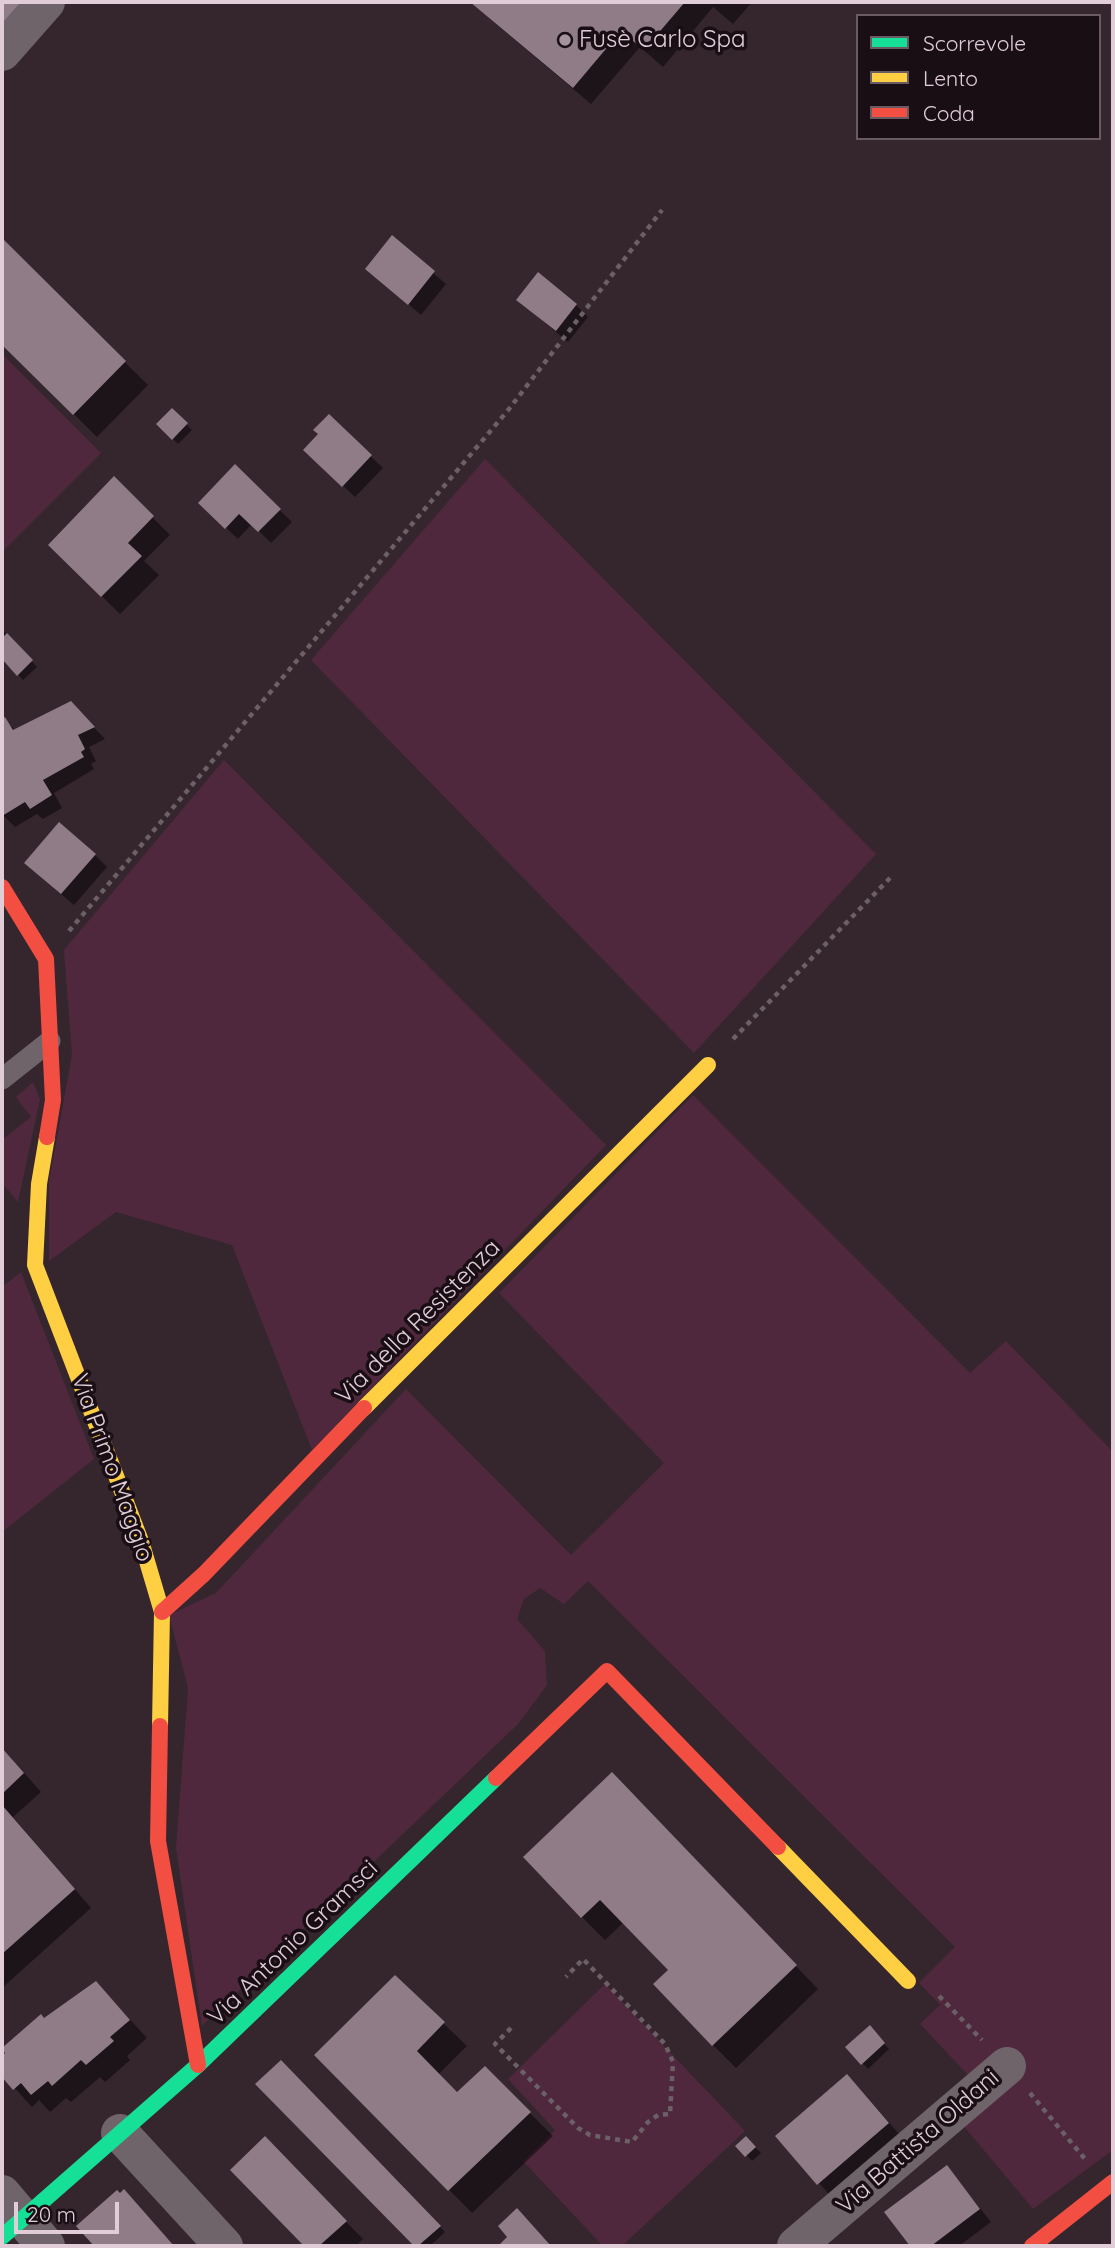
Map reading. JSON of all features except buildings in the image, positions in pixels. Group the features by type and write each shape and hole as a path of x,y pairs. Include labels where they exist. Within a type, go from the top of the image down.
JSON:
{"street":[{"path":"2,52 46,2"},
{"name":"Via Primo Maggio","path":"2,887 46,959 53,1100 39,1184 35,1265 141,1541 162,1612 158,1842 198,2065"},
{"name":"Via della Resistenza","path":"162,1612 204,1574 373,1398 708,1065"},
{"name":"Via Antonio Gramsci","path":"18,2224 198,2065 607,1671 908,1981"},
{"name":"Via Battista Oldani","path":"796,2246 1007,2066"},
{"path":"120,2133 224,2246"},
{"path":"1032,2246 1111,2186"}],"lane":[{"path":"2,1079 50,1041"}],"path":[{"path":"46,959 509,409 662,210"},
{"path":"708,1065 890,878"},
{"path":"511,2028 495,2044 578,2128 604,2138 632,2143 658,2115 670,2114 673,2062 666,2044 583,1959 566,1977"}],"shaded area":[{"path":"2,354 101,453 2,552"},
{"path":"485,459 876,854 694,1053 311,660"},
{"path":"224,760 606,1145 312,1450 232,1245 116,1212 49,1261 49,1181 72,1055 64,950"},
{"path":"33,1082 40,1099 18,1202 2,1183 2,1140 31,1117 16,1097"},
{"path":"693,1095 970,1373 1006,1341 1113,1452 1113,2150 1033,2209 957,2118 984,2092 920,2024 940,2005 919,1983 955,1947 588,1581 564,1604 540,1588 524,1599 517,1619 545,1651 547,1685 518,1724 202,2026 176,1848 188,1688 169,1615 216,1593 406,1389 571,1555 664,1463 499,1293"},
{"path":"21,1272 94,1459 2,1532 2,1287"},
{"path":"605,1984 745,2131 622,2246 603,2246 523,2161 555,2130 508,2079"}],"traffic: fast":[{"path":"2,2237 198,2065 496,1778"}],"traffic: slow":[{"path":"364,1408 708,1065"},
{"path":"47,1137 39,1184 35,1265 141,1541 162,1612 160,1726"},
{"path":"778,1847 908,1981"}],"traffic: jam":[{"path":"2,887 46,959 53,1100 47,1137"},
{"path":"162,1612 204,1574 364,1408"},
{"path":"496,1778 607,1671 778,1847"},
{"path":"160,1726 158,1841 198,2065"},
{"path":"1032,2246 1113,2182"}],"place":[{"name":"Fusè Carlo Spa","path":"565,40"}]}
